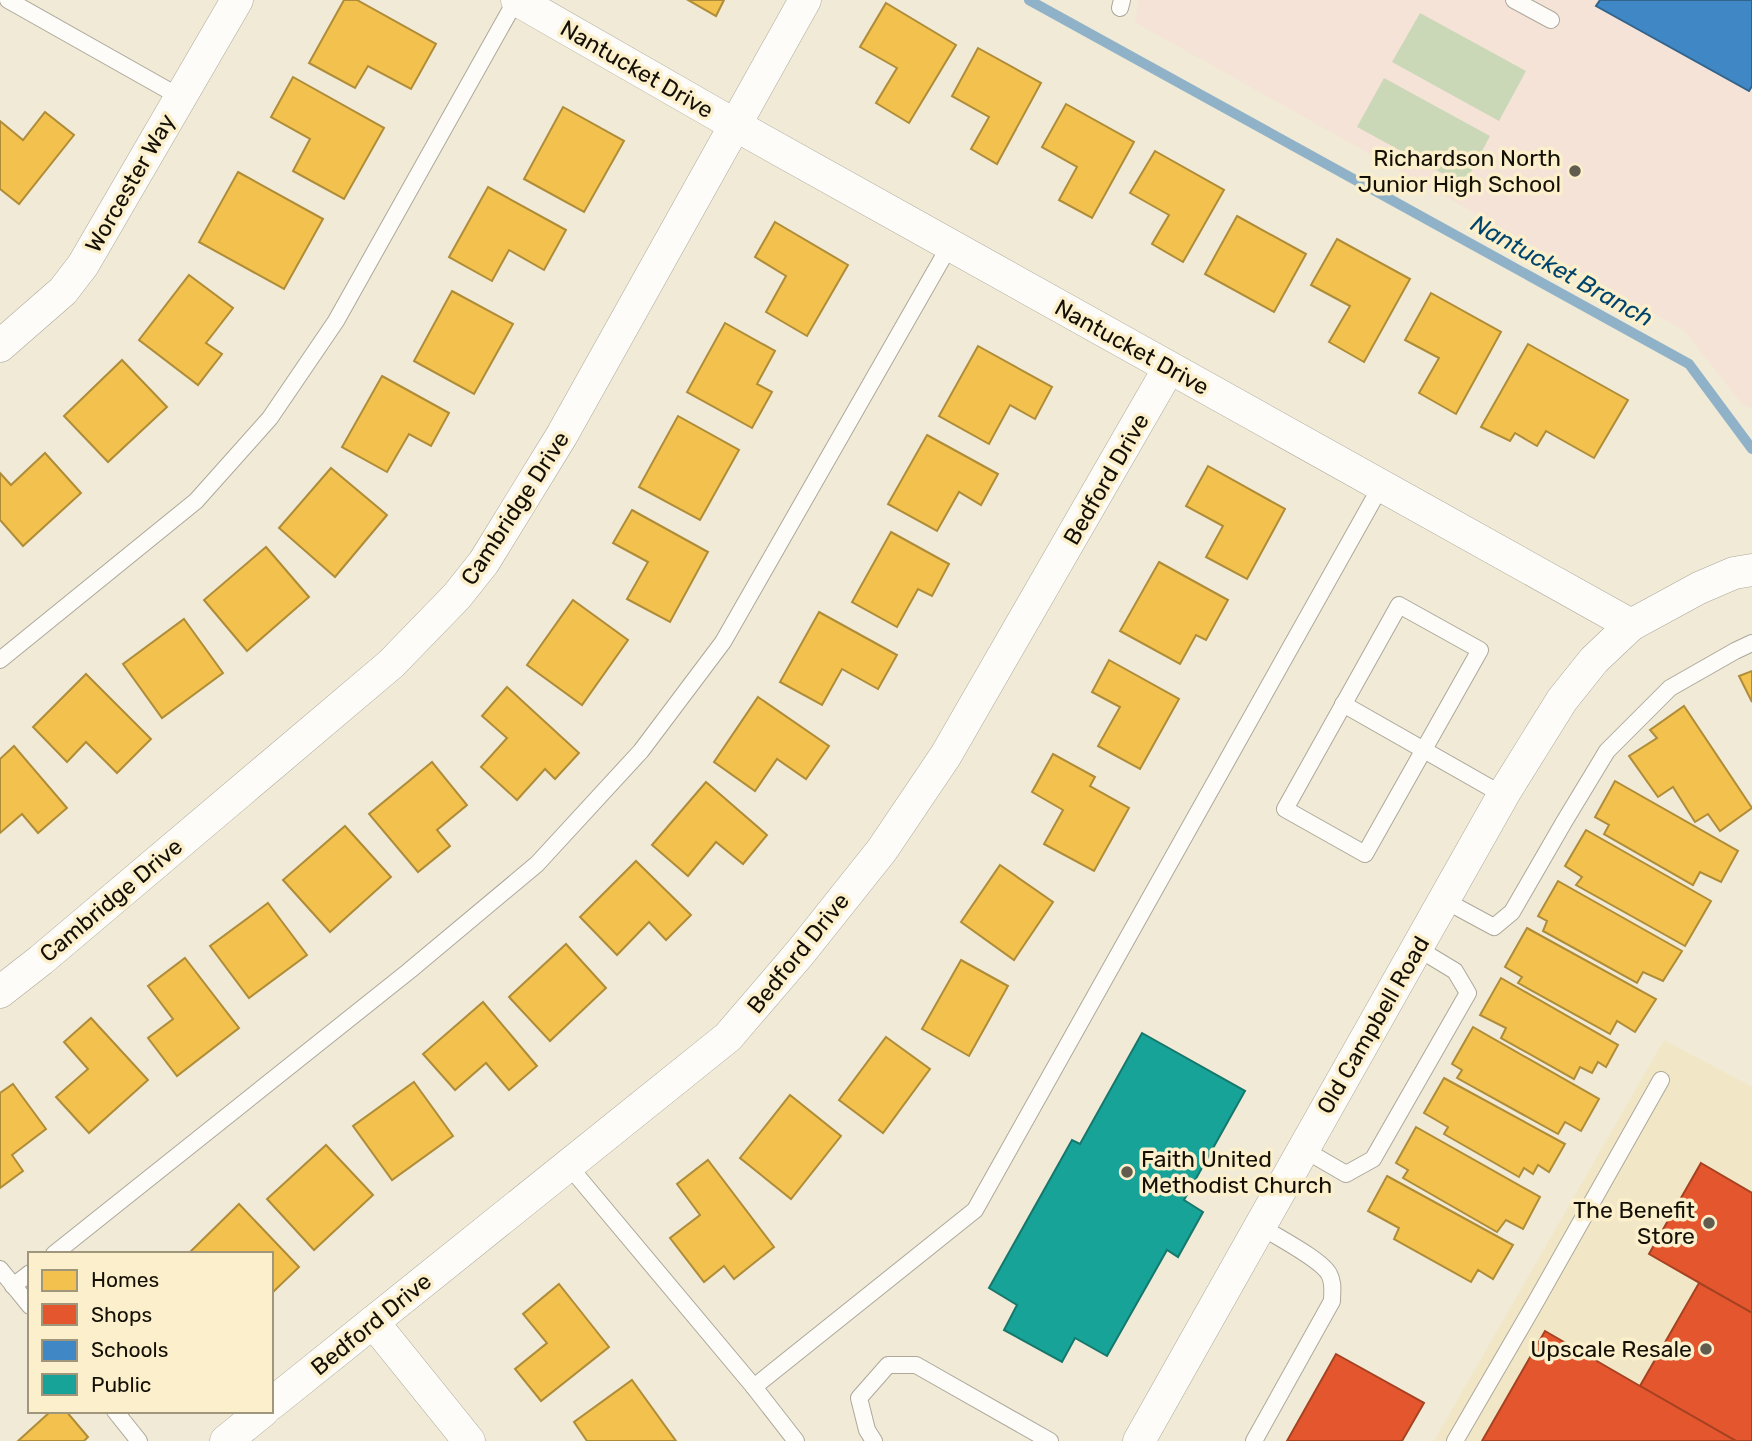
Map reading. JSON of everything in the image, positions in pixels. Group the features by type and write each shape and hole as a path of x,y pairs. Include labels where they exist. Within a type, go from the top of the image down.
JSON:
{"street":[{"name":"Worcester Way","path":"0,346 63,291 82,265 237,0"},
{"name":"Nantucket Drive","path":"517,0 735,125 1631,625"},
{"name":"Cambridge Drive","path":"0,992 391,664 457,596 484,562 562,435 805,0"},
{"name":"Bedford Drive","path":"273,1402 728,1037 800,953 882,849 946,755 1169,368"},
{"path":"1631,625 1699,588 1734,573 1752,570"},
{"name":"Old Campbell Road","path":"1139,1441 1503,796 1562,699 1594,660 1631,625"},
{"path":"373,1322 470,1441"},
{"path":"226,1441 260,1413"}],"lane":[{"path":"8,0 180,97"},
{"path":"0,660 196,501 270,418 336,321 517,0"},
{"path":"1514,0 1551,20"},
{"path":"57,1252 409,971 537,864 642,751 723,642 950,245"},
{"path":"754,1387 975,1210 1381,486"},
{"path":"1399,605 1480,650 1365,854 1285,808 1343,704 1399,605"},
{"path":"1444,900 1494,927 1513,912 1607,751 1670,688 1752,643"},
{"path":"1343,704 1503,796"},
{"path":"1303,1149 1346,1174 1373,1160 1468,993 1455,971 1417,948"},
{"path":"1455,1441 1661,1080"},
{"path":"568,1166 754,1387 796,1441"},
{"path":"1254,1441 1332,1301 1333,1285 1328,1272 1315,1260 1259,1226"},
{"path":"0,1269 28,1304"},
{"path":"13,1286 28,1275"},
{"path":"874,1441 867,1430 859,1398 888,1365 916,1365 1028,1436 1050,1441"},
{"path":"117,1413 139,1441"}],"shaded area":[{"name":"Richardson North Junior High School","path":"1139,0 1752,0 1752,409 1742,404 1685,331 1135,22"},
{"path":"1664,1040 1752,1087 1752,1441 1434,1441"}],"green space":[{"path":"1420,13 1526,71 1499,121 1392,62"},
{"path":"1384,78 1490,136 1464,185 1357,127"}],"building: Homes":[{"path":"344,0 357,0 436,44 411,89 368,66 355,88 309,63"},
{"path":"688,0 724,0 716,16"},
{"path":"886,3 956,45 909,123 876,103 897,68 860,47"},
{"path":"978,48 1041,83 997,164 971,149 989,117 952,96"},
{"path":"293,77 384,128 344,199 293,171 310,139 271,117"},
{"path":"1066,104 1134,142 1092,218 1059,200 1077,167 1042,147"},
{"path":"563,107 624,141 584,212 524,179"},
{"path":"45,112 74,135 19,204 0,189 0,121 23,140"},
{"path":"1155,151 1224,190 1183,262 1152,244 1169,215 1130,193"},
{"path":"238,172 323,219 284,289 199,242"},
{"path":"488,187 566,230 544,270 509,250 492,281 449,257"},
{"path":"1237,216 1306,254 1274,312 1205,274"},
{"path":"775,222 848,265 807,336 766,312 786,276 755,257"},
{"path":"1337,239 1410,279 1364,362 1329,342 1350,306 1311,285"},
{"path":"189,275 233,308 206,343 222,354 198,385 139,340"},
{"path":"452,291 513,324 474,394 414,361"},
{"path":"1431,293 1501,332 1456,414 1419,393 1439,358 1405,340"},
{"path":"725,323 775,351 757,384 772,392 752,428 687,392"},
{"path":"1528,344 1628,400 1594,458 1546,431 1537,446 1515,433 1510,441 1481,427"},
{"path":"978,346 1052,387 1035,419 1010,405 989,444 939,416"},
{"path":"122,360 167,407 108,462 64,416"},
{"path":"382,376 449,413 431,446 409,434 387,472 342,447"},
{"path":"678,416 739,450 700,520 639,487"},
{"path":"927,435 998,474 981,505 959,492 937,531 888,504"},
{"path":"45,453 81,493 23,546 0,520 0,473 11,485"},
{"path":"1208,466 1285,509 1247,579 1206,557 1223,526 1186,506"},
{"path":"331,468 387,515 335,577 279,528"},
{"path":"632,510 708,552 670,622 627,599 648,562 613,543"},
{"path":"891,532 949,564 932,596 918,589 897,627 852,602"},
{"path":"266,547 309,597 247,651 204,600"},
{"path":"1159,562 1228,600 1206,640 1196,635 1180,664 1120,631"},
{"path":"573,600 628,640 582,705 527,665"},
{"path":"819,612 897,655 878,689 842,669 822,705 780,682"},
{"path":"184,619 223,673 162,718 123,664"},
{"path":"1109,660 1179,699 1140,769 1098,746 1120,707 1092,692"},
{"path":"1752,671 1752,702 1739,676"},
{"path":"86,674 151,739 117,773 86,742 67,762 33,727"},
{"path":"507,687 579,753 555,779 545,769 517,800 481,767 507,738 482,716"},
{"path":"758,697 829,746 806,779 777,759 755,791 714,762"},
{"path":"1684,706 1752,808 1720,831 1708,814 1695,822 1673,787 1658,797 1629,756 1657,738 1650,730"},
{"path":"14,746 67,808 38,833 22,814 0,833 0,759"},
{"path":"1053,754 1095,777 1090,786 1129,808 1094,871 1044,844 1063,810 1032,792"},
{"path":"432,762 467,805 437,830 450,846 418,872 369,814"},
{"path":"1615,781 1738,851 1721,882 1700,872 1693,885 1604,834 1609,825 1595,817"},
{"path":"706,782 767,835 743,864 716,842 688,876 652,845"},
{"path":"345,826 391,877 330,932 283,880"},
{"path":"1586,830 1711,901 1685,946 1576,885 1582,877 1565,866"},
{"path":"636,861 691,915 666,940 649,922 617,955 580,917"},
{"path":"1000,865 1053,902 1014,960 961,922"},
{"path":"1558,881 1682,951 1663,981 1643,972 1637,983 1543,931 1547,921 1538,916"},
{"path":"268,903 307,955 249,998 210,946"},
{"path":"1527,928 1656,999 1635,1032 1617,1021 1610,1034 1518,983 1522,977 1505,967"},
{"path":"566,944 606,988 550,1041 509,997"},
{"path":"185,958 239,1028 177,1076 148,1038 173,1019 148,986"},
{"path":"961,960 1008,986 969,1056 922,1029"},
{"path":"1501,978 1618,1045 1606,1067 1598,1062 1592,1073 1580,1067 1574,1079 1501,1038 1506,1028 1480,1015"},
{"path":"483,1002 537,1066 509,1090 486,1063 455,1090 423,1054"},
{"path":"91,1018 148,1080 89,1133 56,1097 88,1069 64,1042"},
{"path":"1473,1027 1599,1099 1581,1131 1565,1122 1558,1134 1457,1078 1462,1070 1452,1064"},
{"path":"886,1037 930,1069 883,1133 839,1100"},
{"path":"1444,1078 1565,1144 1549,1172 1538,1165 1533,1174 1524,1168 1519,1177 1444,1134 1448,1127 1424,1113"},
{"path":"414,1082 453,1136 392,1180 353,1126"},
{"path":"13,1084 46,1129 12,1155 23,1171 0,1188 0,1093"},
{"path":"790,1095 841,1136 791,1199 740,1158"},
{"path":"1416,1127 1540,1197 1523,1229 1506,1220 1497,1232 1403,1178 1408,1170 1396,1163"},
{"path":"326,1145 373,1195 314,1250 267,1199"},
{"path":"708,1160 774,1247 734,1279 724,1266 704,1282 670,1238 700,1215 677,1184"},
{"path":"1387,1176 1513,1245 1493,1279 1478,1270 1471,1282 1394,1239 1399,1228 1368,1211"},
{"path":"239,1204 299,1267 273,1292 273,1252 190,1252"},
{"path":"559,1284 609,1347 541,1401 515,1369 547,1343 523,1314"},
{"path":"632,1380 676,1441 587,1441 574,1422"},
{"path":"49,1413 68,1413 88,1437 84,1441 18,1441"}],"building: Shops":[{"name":"The Benefit Store","path":"1701,1163 1752,1193 1752,1313 1649,1254"},
{"name":"Upscale Resale","path":"1699,1283 1752,1313 1752,1441 1736,1441 1640,1386"},
{"path":"1545,1331 1640,1386 1736,1441 1482,1441"},
{"path":"1336,1354 1424,1403 1402,1441 1287,1441"}],"building: Schools":[{"path":"1600,0 1752,0 1752,86 1749,91 1596,6"}],"building: Public":[{"name":"Faith United Methodist Church","path":"1142,1033 1245,1091 1184,1200 1203,1212 1178,1257 1167,1250 1107,1356 1075,1338 1062,1362 1004,1330 1017,1305 989,1288 1072,1140 1080,1144"}],"waterway":[{"name":"Nantucket Branch","path":"1029,0 1689,364 1752,449"}],"place":[{"name":"Richardson North Junior High School","path":"1575,171"},
{"name":"Faith United Methodist Church","path":"1127,1172"},
{"name":"The Benefit Store","path":"1709,1223"},
{"name":"Upscale Resale","path":"1706,1349"}]}
